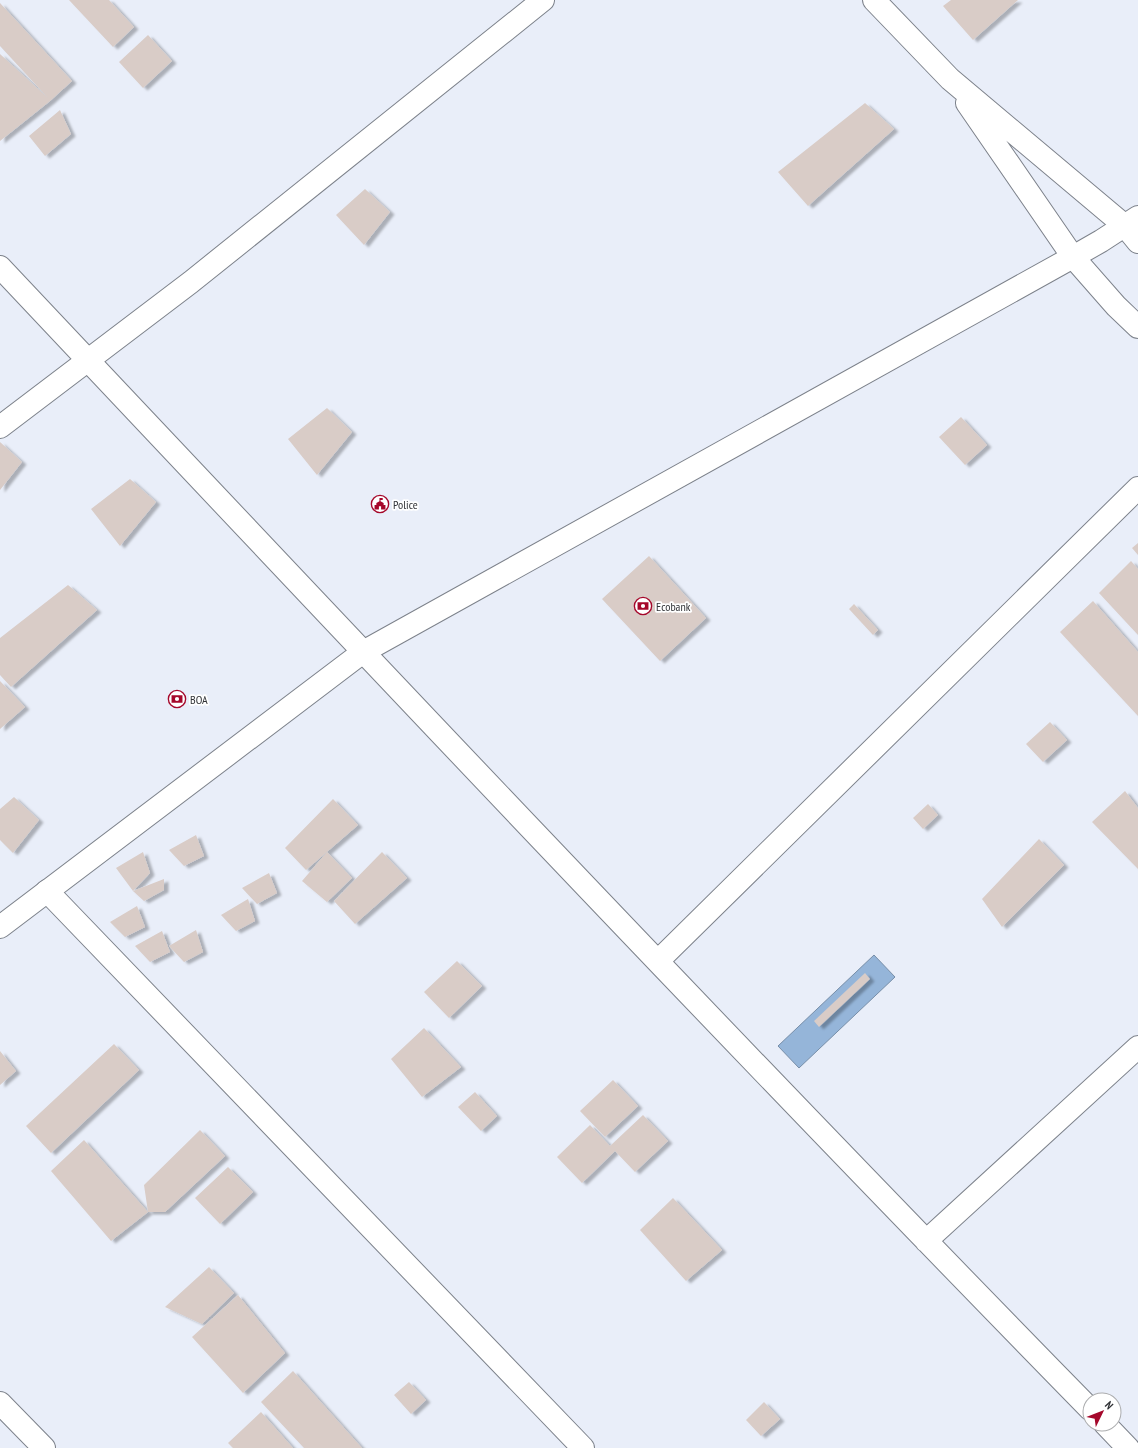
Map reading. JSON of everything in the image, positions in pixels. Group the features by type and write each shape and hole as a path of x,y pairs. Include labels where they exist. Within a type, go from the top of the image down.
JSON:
{"street":[{"path":"0,427 191,282 543,0"},
{"path":"0,927 363,652 1101,241 1134,228 950,79 874,0"},
{"path":"950,79 1073,257 1116,306 1138,327"},
{"path":"0,267 363,652 926,1241 1082,1401"},
{"path":"658,960 1138,488"},
{"path":"47,891 583,1448"},
{"path":"926,1241 1138,1046"},
{"path":"0,1403 44,1448"},
{"path":"1113,1432 1128,1448"}],"water":[{"path":"874,955 895,977 799,1068 778,1046"}],"building":[{"path":"69,0 109,0 134,27 113,47"},
{"path":"951,0 1018,0 973,40 943,6"},
{"path":"0,3 72,81 50,101 0,141 0,54 48,98 0,46"},
{"path":"148,35 172,61 143,88 119,62"},
{"path":"865,103 894,129 808,206 778,172"},
{"path":"60,110 71,134 45,156 29,136"},
{"path":"365,189 390,212 364,245 336,215"},
{"path":"327,408 352,432 317,475 288,439"},
{"path":"961,417 987,445 965,465 939,437"},
{"path":"0,442 22,462 0,490"},
{"path":"130,479 156,502 120,546 91,509"},
{"path":"1138,543 1138,555 1132,548"},
{"path":"649,556 706,618 660,661 602,599"},
{"path":"1131,561 1138,569 1138,635 1099,593"},
{"path":"68,585 97,610 11,687 0,675 0,638"},
{"path":"1093,601 1138,652 1138,716 1060,632"},
{"path":"854,604 878,630 873,635 849,609"},
{"path":"0,681 25,707 0,729"},
{"path":"1050,722 1067,740 1043,762 1026,744"},
{"path":"1125,791 1138,808 1138,869 1092,822"},
{"path":"14,797 39,820 13,853 0,840 0,809"},
{"path":"333,799 358,825 306,870 285,848"},
{"path":"928,804 938,815 923,829 913,818"},
{"path":"196,835 204,856 184,866 169,850"},
{"path":"1039,839 1064,865 1002,927 982,899"},
{"path":"143,852 150,873 133,891 116,868"},
{"path":"327,852 352,878 327,902 302,881"},
{"path":"382,852 407,878 355,924 334,901"},
{"path":"269,873 277,893 257,904 242,888"},
{"path":"164,879 164,890 144,901 133,891"},
{"path":"248,899 255,921 236,931 221,915"},
{"path":"137,906 145,927 125,937 110,922"},
{"path":"196,930 203,952 184,962 169,946"},
{"path":"162,931 170,952 150,962 135,946"},
{"path":"457,961 482,986 449,1018 424,992"},
{"path":"865,973 870,979 819,1027 814,1021"},
{"path":"424,1028 461,1067 422,1097 391,1059"},
{"path":"114,1044 139,1070 51,1153 26,1126"},
{"path":"0,1051 16,1071 0,1085"},
{"path":"613,1080 638,1106 605,1137 580,1111"},
{"path":"475,1092 497,1116 481,1131 458,1107"},
{"path":"643,1115 668,1141 635,1172 615,1151 582,1183 557,1157 590,1125 610,1146"},
{"path":"200,1130 225,1156 165,1212 148,1212 144,1185"},
{"path":"84,1140 148,1212 111,1241 51,1171"},
{"path":"228,1167 253,1192 220,1224 195,1198"},
{"path":"673,1198 722,1250 686,1281 640,1230"},
{"path":"209,1267 234,1293 202,1324 165,1307"},
{"path":"238,1295 285,1353 243,1393 192,1337"},
{"path":"293,1371 362,1448 304,1448 261,1402"},
{"path":"409,1382 426,1400 411,1414 394,1395"},
{"path":"764,1402 780,1419 761,1436 746,1420"},
{"path":"261,1412 293,1448 233,1448 228,1443"}],"place":[{"name":"Police","path":"380,504"},
{"name":"Ecobank","path":"643,606"},
{"name":"BOA","path":"177,699"}]}
